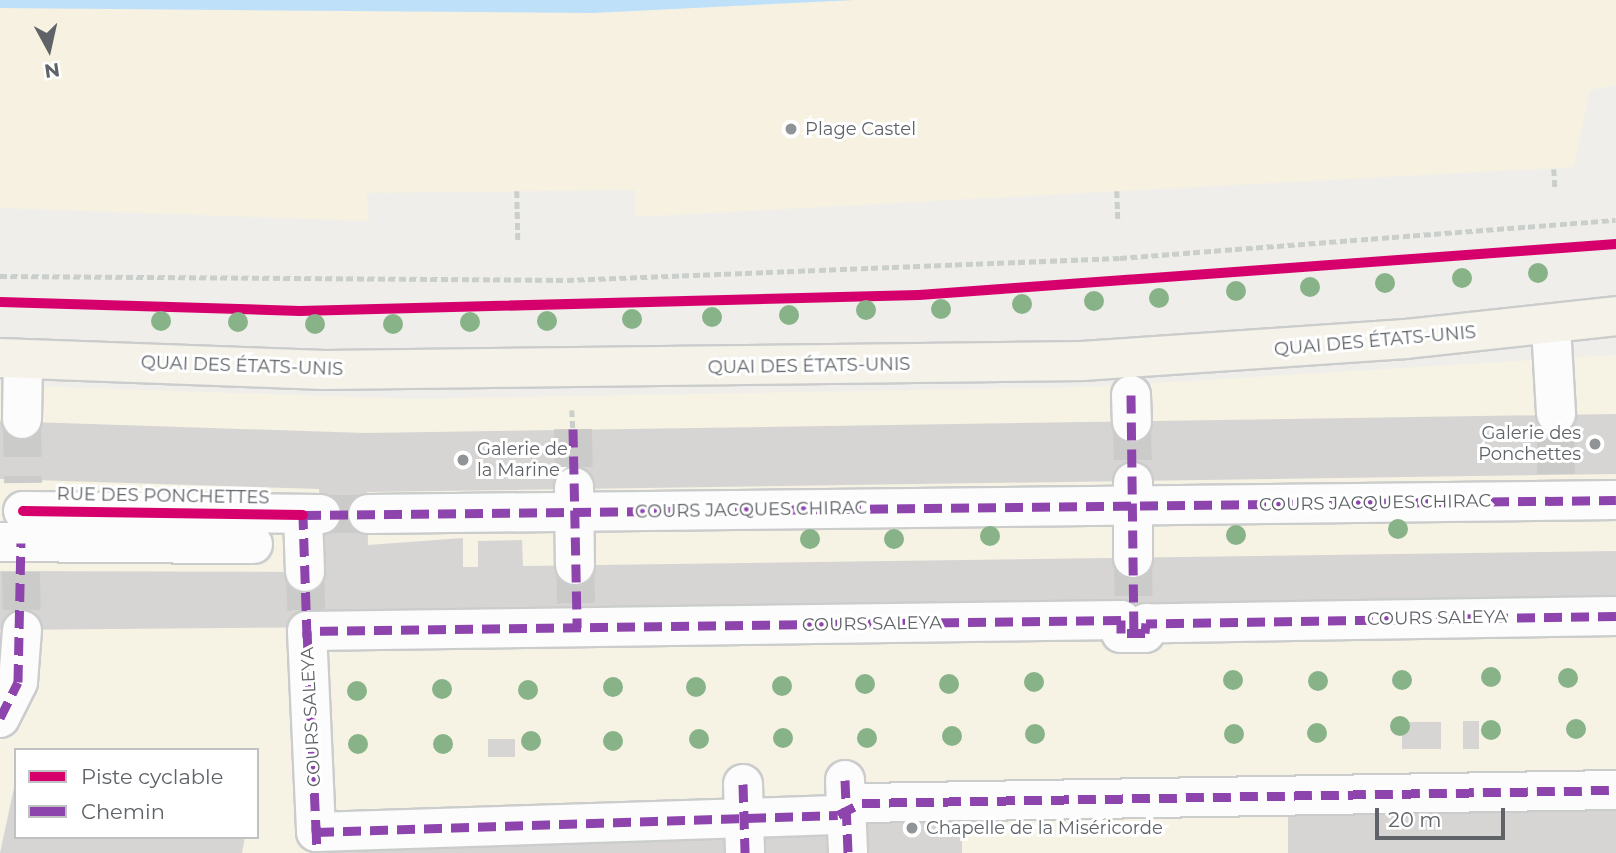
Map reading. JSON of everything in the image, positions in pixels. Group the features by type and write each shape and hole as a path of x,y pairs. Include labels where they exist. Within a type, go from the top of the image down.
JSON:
{"main road":[{"name":"QUAI DES ÉTATS-UNIS","path":"11,359 325,370 1083,361 1551,326 1616,316"}],"street":[{"path":"1551,326 1556,414"},
{"path":"11,359 22,419"},
{"name":"COURS JACQUES CHIRAC","path":"368,514 574,499 1556,488 1616,500"},
{"path":"1133,494 1133,558"},
{"path":"574,499 575,565"},
{"name":"RUE DES PONCHETTES","path":"18,530 312,514 305,572"},
{"path":"18,530 253,544"},
{"name":"COURS SALEYA","path":"317,843 307,631 1121,620 1121,633 1146,633 1146,623 1616,616"},
{"path":"0,718 18,682 22,630"},
{"path":"317,843 744,818 846,795 862,803 1616,790"},
{"path":"846,795 848,853"}],"path":[{"path":"1554,169 1555,190"},
{"path":"517,191 518,240"},
{"path":"1117,191 1118,219"},
{"path":"0,276 567,280 1120,258 1616,220"},
{"path":"572,410 573,429"}],"shaded area":[{"path":"1616,355 1616,853 0,853 0,385 415,399 1089,387"}],"sand":[{"name":"Plage Castel","path":"855,0 1616,0 1616,85 1590,90 1574,167 635,217 635,190 367,193 369,221 0,208 0,8 593,13"}],"water":[{"path":"0,0 855,0 593,13 0,8"}],"building":[{"path":"1616,414 1616,474 367,492 368,545 463,538 463,567 478,567 478,541 522,540 523,566 1616,551 1616,616 0,630 0,571 294,572 321,514 319,489 0,479 0,421 365,433"},
{"path":"1463,721 1479,721 1479,749 1463,749"},
{"path":"1402,722 1441,722 1441,749 1402,749"},
{"path":"488,739 515,739 515,757 488,757"},
{"path":"14,788 14,839 245,839 242,853 0,853"},
{"path":"1288,790 1616,790 1616,853 1288,853"},
{"name":"Chapelle de la Miséricorde","path":"862,802 962,802 962,853 862,853"},
{"path":"838,815 839,853 754,853 753,818"},
{"path":"729,818 731,853 328,853 327,832"}],"tunnel":[{"path":"1556,414 1556,474"},
{"path":"22,419 23,483"},
{"path":"1132,422 1133,482"},
{"path":"573,429 574,487"},
{"path":"321,514 368,514"},
{"path":"1133,558 1134,633"},
{"path":"575,565 577,628"},
{"path":"21,572 22,630"},
{"path":"305,572 307,631"}],"marked path":[{"path":"1131,395 1134,633"},
{"path":"573,429 577,628"},
{"path":"307,637 303,515 1616,500"},
{"path":"0,718 18,682 21,543"},
{"path":"1616,616 1146,623 1145,633 1121,633 1121,620 307,631 316,832 838,815 862,803 1616,790"},
{"path":"845,780 848,853"},
{"path":"743,784 745,853"},
{"path":"316,826 317,853"}],"cycle path":[{"path":"0,302 300,311 919,295 1616,244"},
{"path":"23,511 303,515"}],"place":[{"name":"Plage Castel","path":"791,129"},
{"name":"Galerie des Ponchettes","path":"1595,444"},
{"name":"Galerie de la Marine","path":"463,460"},
{"name":"Chapelle de la Miséricorde","path":"912,828"}]}
